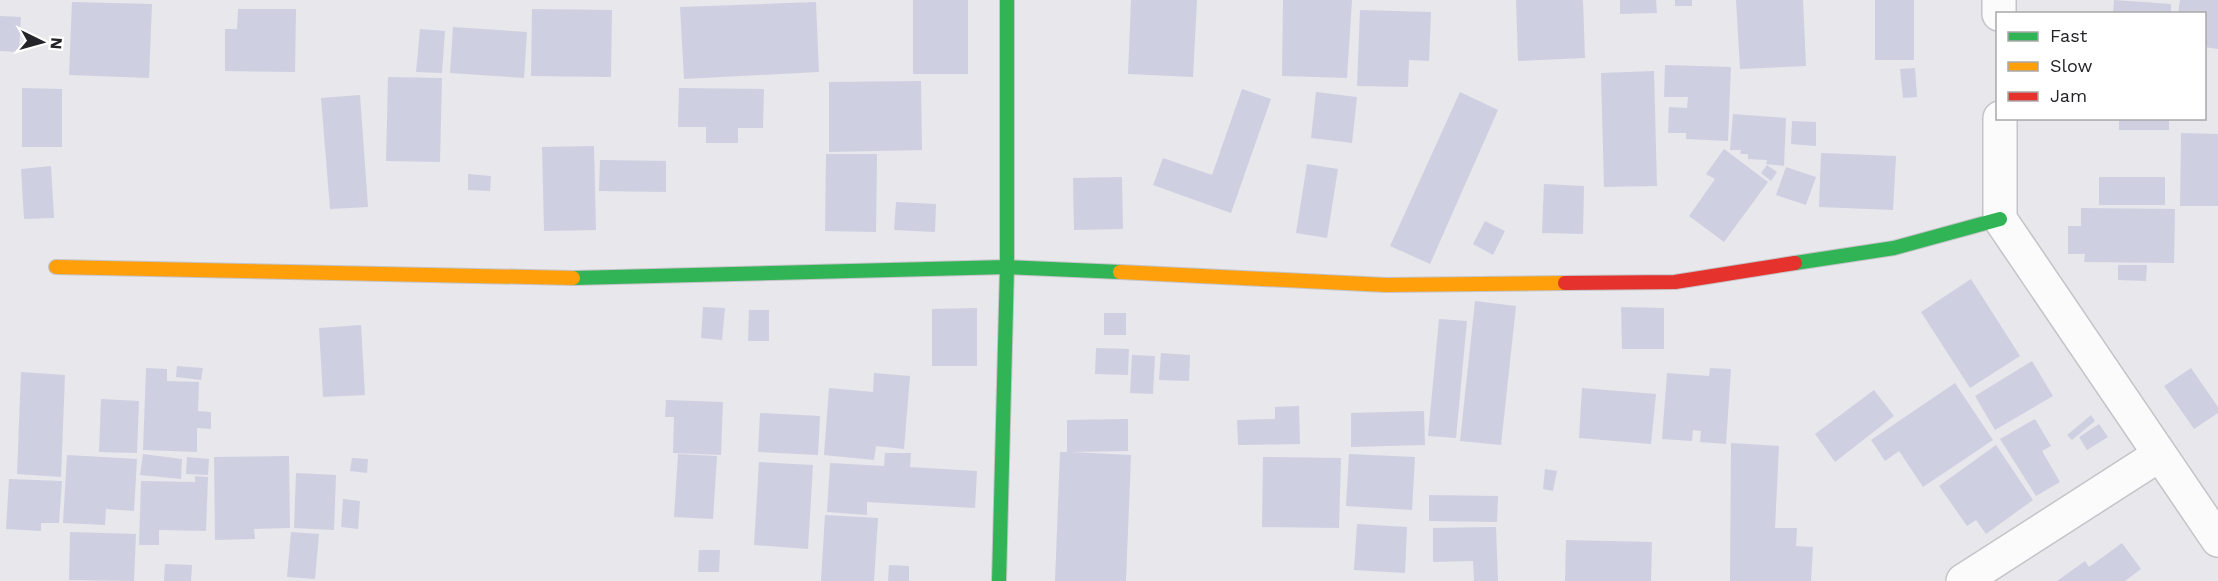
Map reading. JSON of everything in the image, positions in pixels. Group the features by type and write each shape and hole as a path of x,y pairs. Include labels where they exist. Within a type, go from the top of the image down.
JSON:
{"street":[{"path":"999,581 1007,267 1007,0"},
{"path":"2000,120 2000,219 2218,540"},
{"path":"56,267 257,270 554,279 1007,267 1386,285 1675,282 1894,248 2000,219"},
{"path":"1963,581 2159,455"}],"building":[{"path":"913,0 968,0 968,74 913,74"},
{"path":"1131,0 1197,0 1193,77 1128,74"},
{"path":"1283,0 1352,0 1347,78 1282,76"},
{"path":"1516,0 1583,0 1585,58 1518,61"},
{"path":"1620,0 1656,0 1657,13 1620,14"},
{"path":"1675,0 1692,0 1692,6 1675,6"},
{"path":"1736,0 1803,0 1806,66 1740,69"},
{"path":"1875,0 1914,0 1914,60 1875,60"},
{"path":"2114,0 2171,4 2171,12 2113,12"},
{"path":"2180,0 2218,0 2218,49 2206,47 2206,12 2178,12"},
{"path":"72,2 152,4 149,78 69,75"},
{"path":"816,2 819,72 684,79 680,7"},
{"path":"238,9 296,9 295,72 225,71 225,29 237,29"},
{"path":"532,9 612,10 611,77 531,76"},
{"path":"1360,10 1431,12 1429,61 1409,60 1408,87 1357,86"},
{"path":"0,16 21,17 19,52 0,51"},
{"path":"453,27 527,32 524,78 450,73"},
{"path":"420,29 445,31 442,73 416,72"},
{"path":"1665,65 1731,67 1728,141 1686,139 1686,133 1668,133 1669,107 1687,108 1688,97 1664,97"},
{"path":"1915,68 1917,97 1903,98 1900,69"},
{"path":"1654,71 1657,186 1604,187 1601,73"},
{"path":"388,77 442,78 440,162 386,161"},
{"path":"921,81 922,150 829,152 829,82"},
{"path":"22,88 62,89 62,147 22,147"},
{"path":"679,88 764,89 763,128 738,128 738,143 706,143 706,127 678,127"},
{"path":"1242,89 1271,99 1231,213 1153,185 1163,158 1212,175"},
{"path":"1316,92 1357,97 1352,143 1311,138"},
{"path":"1460,92 1498,110 1430,264 1390,246"},
{"path":"360,95 368,207 330,209 321,98"},
{"path":"1733,114 1786,118 1784,166 1766,164 1767,160 1748,159 1748,154 1740,154 1741,150 1730,150"},
{"path":"2119,120 2169,120 2169,130 2119,130"},
{"path":"1792,121 1816,122 1816,146 1791,144"},
{"path":"2181,133 2218,134 2218,206 2180,206"},
{"path":"594,146 596,230 544,231 542,147"},
{"path":"1724,149 1768,182 1724,242 1689,216 1715,179 1706,174"},
{"path":"1821,153 1896,156 1893,210 1819,207"},
{"path":"826,154 877,154 876,232 825,231"},
{"path":"600,160 666,161 666,192 599,191"},
{"path":"1307,164 1338,169 1327,238 1296,233"},
{"path":"1767,165 1777,172 1771,181 1761,173"},
{"path":"51,166 54,218 24,219 21,169"},
{"path":"1786,167 1816,177 1806,205 1776,195"},
{"path":"468,174 491,176 490,191 468,190"},
{"path":"1122,177 1123,229 1074,230 1073,178"},
{"path":"2099,177 2165,177 2165,205 2099,205"},
{"path":"1544,184 1584,186 1583,234 1542,233"},
{"path":"896,202 936,204 935,232 894,230"},
{"path":"2081,208 2175,209 2174,263 2084,262 2085,254 2068,254 2068,226 2081,226"},
{"path":"1485,221 1505,231 1493,255 1473,244"},
{"path":"2118,265 2147,265 2146,281 2118,280"},
{"path":"1971,279 2020,356 1970,388 1921,312"},
{"path":"1475,301 1516,306 1501,445 1460,441"},
{"path":"703,307 725,308 722,340 701,338"},
{"path":"1621,307 1664,308 1664,349 1622,349"},
{"path":"977,308 977,366 932,366 932,309"},
{"path":"749,310 769,310 769,341 748,341"},
{"path":"1104,313 1126,313 1126,335 1104,335"},
{"path":"1439,319 1467,321 1456,438 1428,436"},
{"path":"361,325 365,395 323,397 319,328"},
{"path":"1096,348 1129,349 1128,375 1095,374"},
{"path":"1161,353 1190,355 1189,381 1159,380"},
{"path":"1132,355 1155,356 1153,394 1130,393"},
{"path":"2032,361 2053,396 1995,430 1975,396"},
{"path":"177,366 203,368 201,380 176,377"},
{"path":"146,368 167,369 167,381 199,382 198,411 211,412 211,429 197,428 197,452 143,450"},
{"path":"1710,368 1731,369 1726,444 1700,442 1701,431 1693,430 1692,441 1662,439 1667,373 1709,376"},
{"path":"2191,368 2218,407 2218,413 2194,429 2164,386"},
{"path":"21,372 65,375 61,477 17,474"},
{"path":"874,373 910,376 904,449 876,446 874,460 824,455 829,388 873,392"},
{"path":"1955,383 1993,440 1923,487 1899,451 1885,461 1871,440"},
{"path":"1582,388 1656,394 1651,444 1579,438"},
{"path":"1874,390 1894,416 1835,462 1815,434"},
{"path":"101,399 139,401 137,453 99,452"},
{"path":"666,400 723,402 721,455 673,453 674,417 665,417"},
{"path":"1299,406 1300,444 1238,445 1237,420 1275,419 1275,407"},
{"path":"1424,411 1425,445 1351,447 1351,413"},
{"path":"760,413 820,416 818,455 758,452"},
{"path":"2091,415 2095,421 2072,440 2067,435"},
{"path":"1128,419 1128,451 1071,452 1131,455 1126,581 1055,581 1060,452 1067,452 1067,420"},
{"path":"2035,419 2051,446 2042,451 2060,482 2036,496 2000,439"},
{"path":"2099,424 2108,437 2087,450 2079,437"},
{"path":"1731,443 1779,446 1775,528 1797,528 1796,546 1813,547 1811,581 1730,581"},
{"path":"1996,445 2033,500 1986,534 1976,520 1967,526 1939,486"},
{"path":"885,453 911,453 910,467 977,471 975,508 867,502 867,515 827,512 830,463 884,466"},
{"path":"143,454 182,459 181,479 140,475"},
{"path":"678,454 717,456 713,519 674,517"},
{"path":"1349,454 1415,457 1412,510 1346,506"},
{"path":"67,455 137,459 134,511 106,509 105,525 63,523"},
{"path":"289,456 290,528 254,529 255,539 215,540 214,457"},
{"path":"187,457 209,459 208,475 186,474"},
{"path":"1263,457 1341,458 1339,528 1262,527"},
{"path":"352,458 368,459 367,473 350,471"},
{"path":"759,462 813,465 808,549 754,545"},
{"path":"1545,469 1557,471 1553,491 1543,489"},
{"path":"296,473 336,475 334,530 294,528"},
{"path":"195,476 208,477 206,531 159,530 159,545 139,545 141,481 195,482"},
{"path":"9,479 62,481 59,523 41,523 41,531 6,529"},
{"path":"1429,495 1498,496 1497,522 1429,521"},
{"path":"343,499 360,501 358,529 341,527"},
{"path":"825,515 878,518 874,581 821,581"},
{"path":"1357,524 1407,527 1405,573 1354,570"},
{"path":"1496,527 1498,581 1474,581 1473,561 1433,562 1433,528"},
{"path":"70,532 136,534 134,581 69,580"},
{"path":"291,532 319,534 315,579 287,577"},
{"path":"1566,540 1652,542 1651,581 1565,581"},
{"path":"2122,543 2141,569 2125,581 2057,581 2085,561 2089,567"},
{"path":"699,550 720,550 719,572 698,572"},
{"path":"165,564 192,565 191,581 164,581"},
{"path":"889,565 909,566 909,581 888,581"}],"traffic: fast":[{"path":"999,581 1007,267 1007,0"},
{"path":"1795,263 1894,248 2000,219"},
{"path":"573,278 1007,267 1120,272"}],"traffic: slow":[{"path":"56,267 573,278"},
{"path":"1120,272 1386,285 1565,283"}],"traffic: jam":[{"path":"1565,283 1675,282 1795,263"}]}
